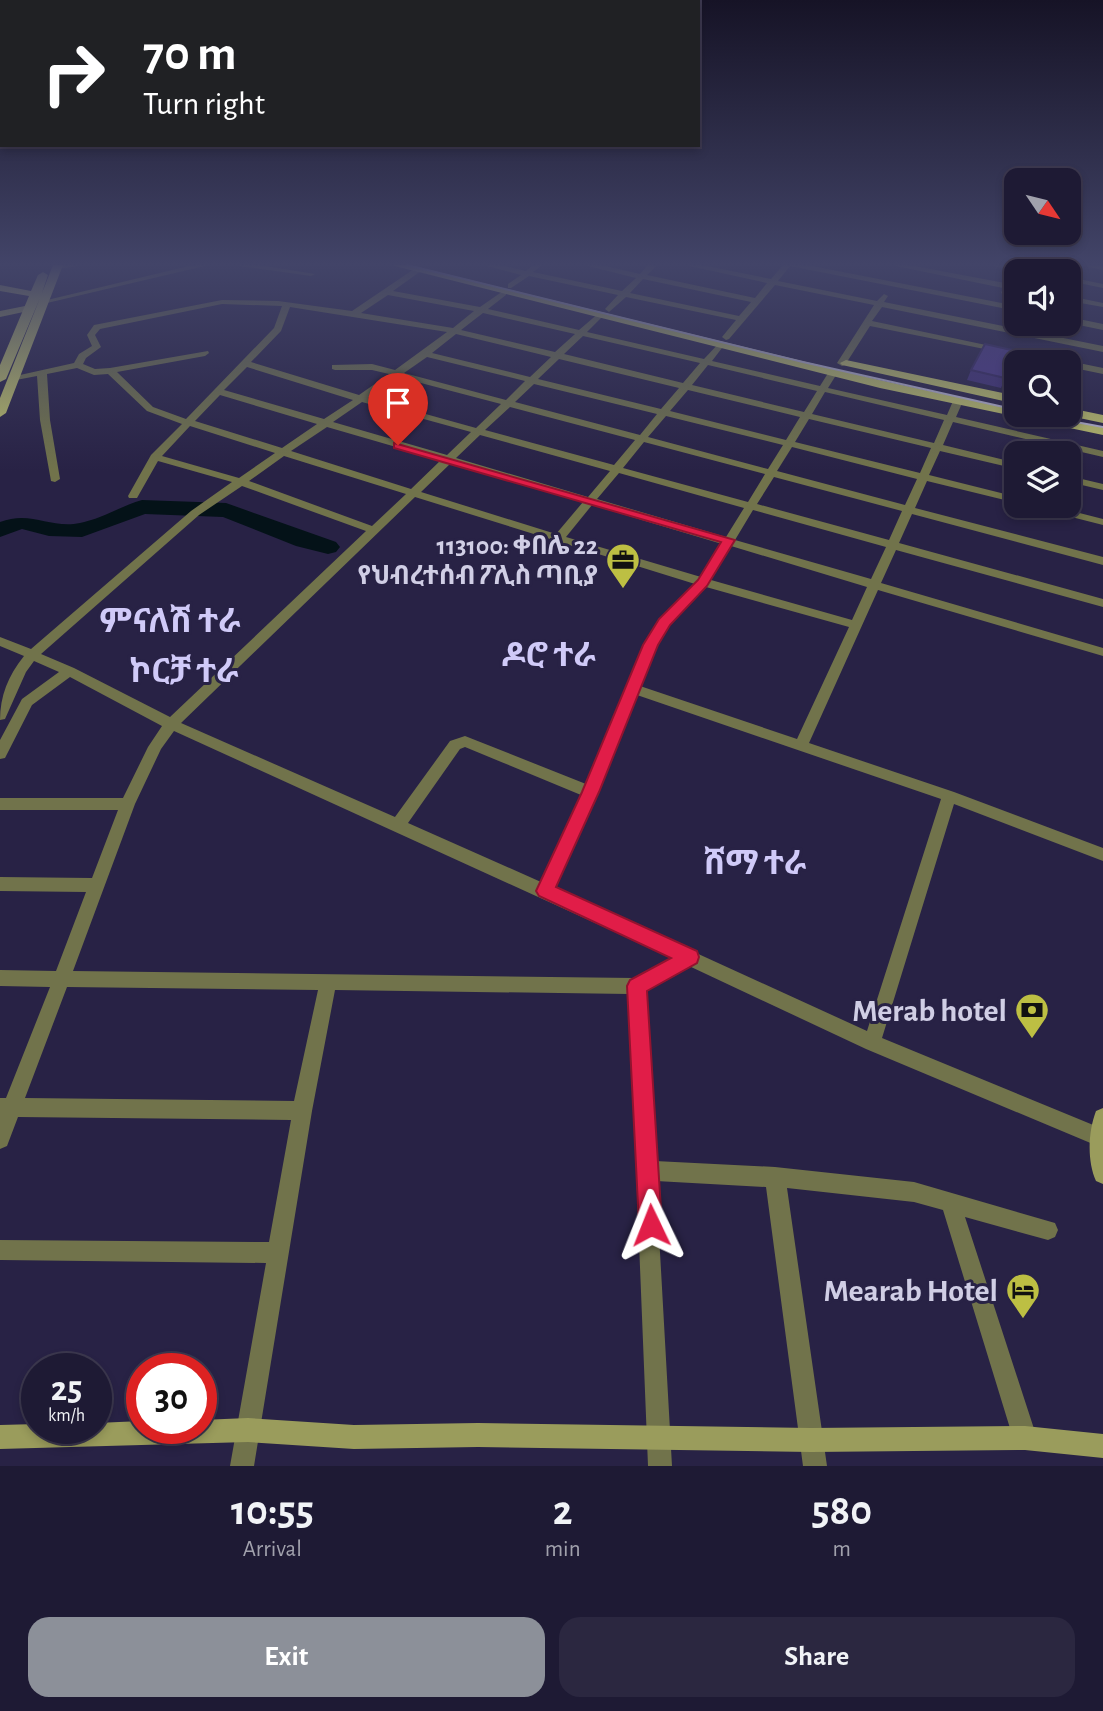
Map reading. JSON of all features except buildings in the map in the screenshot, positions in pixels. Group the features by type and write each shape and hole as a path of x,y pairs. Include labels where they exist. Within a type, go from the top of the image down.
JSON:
{"main road":[{"path":"0,379 5,354 18,333"},
{"path":"0,413 16,377 29,333"},
{"path":"696,333 1004,397"},
{"path":"724,340 832,372 1004,411"},
{"path":"1081,414 1103,419"},
{"path":"1081,427 1103,431"}],"street":[{"path":"78,365 84,355 97,347 92,333"},
{"path":"133,496 155,457 187,421 220,393 274,333"},
{"path":"0,715 8,692 32,655 195,513 453,333"},
{"path":"466,333 1004,463"},
{"path":"0,1139 6,1107 63,978 128,804 155,747 172,724 581,333"},
{"path":"583,333 1103,454"},
{"path":"559,538 729,333"},
{"path":"842,363 861,333"},
{"path":"920,333 1004,350"},
{"path":"1028,333 1103,349"},
{"path":"16,377 78,365 94,372 110,372 205,353"},
{"path":"425,354 1004,497"},
{"path":"245,363 361,399 1103,603"},
{"path":"335,367 366,366 1103,561"},
{"path":"1081,366 1103,371"},
{"path":"110,372 150,409 703,583 856,625"},
{"path":"545,891 590,792 632,688 664,622 703,583 832,372"},
{"path":"42,374 45,420 55,480"},
{"path":"220,393 589,502 729,540 1103,652"},
{"path":"802,745 958,401"},
{"path":"155,457 239,481 374,530"},
{"path":"1081,482 1103,487"},
{"path":"1081,516 1103,522"},
{"path":"0,641 69,671 172,724 690,957 872,1044 1101,1128 1099,1161 1103,1174"},
{"path":"0,754 30,698 69,671"},
{"path":"632,688 949,796 1103,855"},
{"path":"8,692 30,698"},
{"path":"399,824 455,745 465,741 590,792"},
{"path":"872,1044 949,796"},
{"path":"0,804 128,804"},
{"path":"0,884 96,886"},
{"path":"0,978 637,986 690,957"},
{"path":"242,1466 302,1111 328,981"},
{"path":"637,986 648,1171 660,1466"},
{"path":"6,1107 302,1111"},
{"path":"648,1171 775,1177 914,1192 1048,1230"},
{"path":"775,1177 815,1466"},
{"path":"950,1201 1025,1438"},
{"path":"0,1250 279,1253"},
{"path":"0,1437 248,1430 354,1437 478,1435 811,1440 1025,1438 1103,1446"}],"waterway":[{"path":"0,530 20,522 49,529 82,530 142,507 226,510 304,541 328,547"}],"tram line":[{"path":"686,333 1004,407"},
{"path":"1081,423 1103,427"}],"place":[{"name":"113100: ቀበሌ 22 የህብረተሰብ ፖሊስ ጣቢያ","path":"623,590"},
{"name":"Merab hotel","path":"1032,1040"},
{"name":"Mearab Hotel","path":"1023,1320"}],"district":[{"name":"ምናለሽ ተራ","path":"170,620"},
{"name":"ዶሮ ተራ","path":"549,654"},
{"name":"ኮርቻ ተራ","path":"184,670"},
{"name":"ሸማ ተራ","path":"755,862"}],"route":[{"path":"398,445 729,540 703,583 689,600 664,622 650,645 590,792 545,891 690,957 637,986 651,1225"}]}
